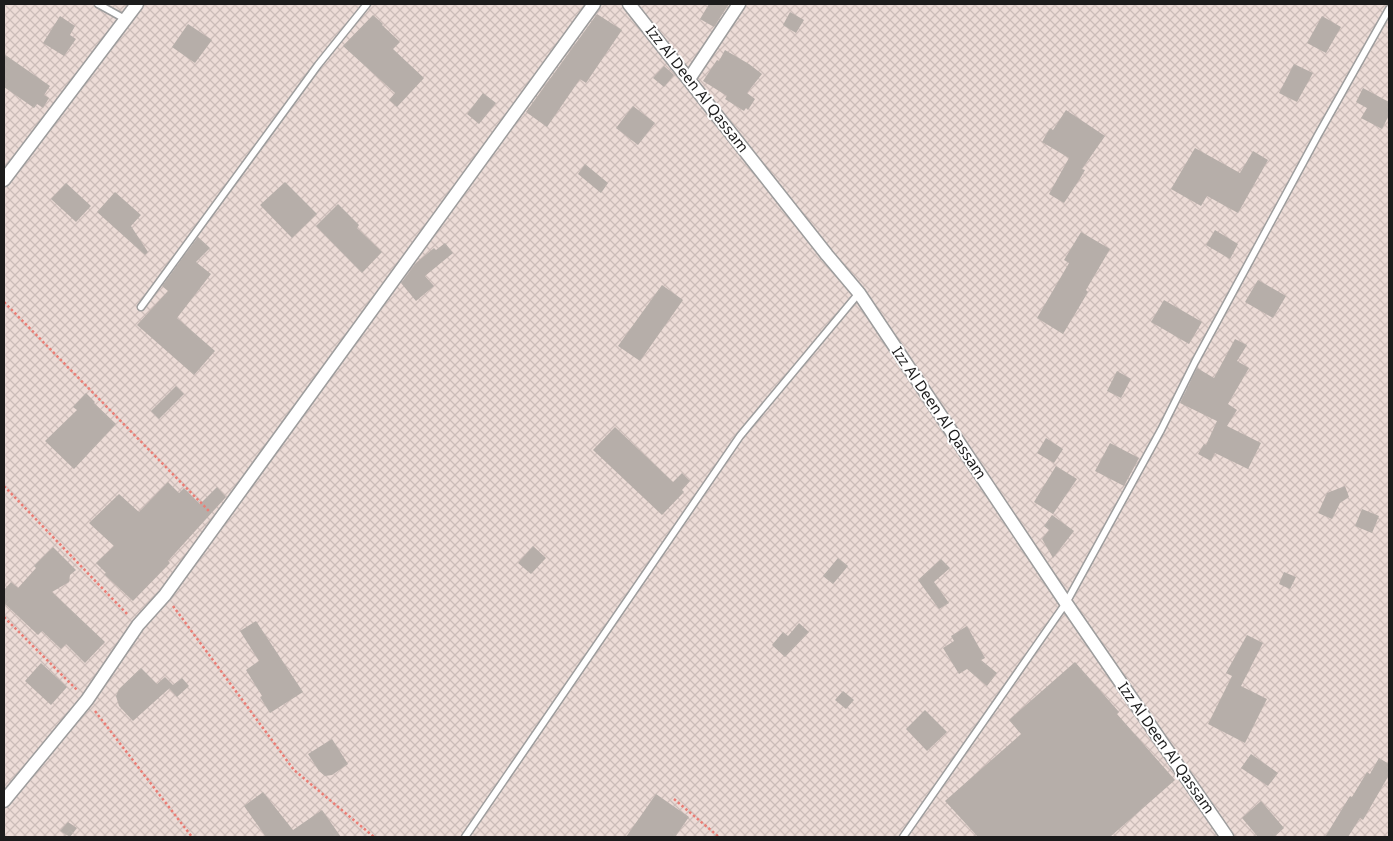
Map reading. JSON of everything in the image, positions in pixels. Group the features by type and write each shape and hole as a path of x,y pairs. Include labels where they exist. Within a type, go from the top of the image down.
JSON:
{"street":[{"path":"4,180 137,4"},
{"path":"4,801 87,700 138,625 165,595 594,4"},
{"name":"Izz Al Deen Al Qassam","path":"630,4 859,293 1066,603 1227,837"},
{"path":"689,78 739,4"}],"lane":[{"path":"98,4 125,19"},
{"path":"141,307 318,65 367,4"},
{"path":"903,837 1066,603 1161,430 1195,362 1389,9"},
{"path":"465,837 740,436 859,293"}],"path":[{"path":"4,302 219,520"},
{"path":"4,486 138,625"},
{"path":"165,595 294,770 374,837"},
{"path":"4,618 87,700 192,837"},
{"path":"674,799 719,837"}],"shaded area":[{"path":"4,4 1389,4 1389,837 4,837"}],"building":[{"path":"709,4 729,4 714,27 700,19"},
{"path":"790,12 804,20 796,33 783,25"},
{"path":"597,14 622,30 586,83 580,79 547,127 526,112"},
{"path":"373,15 400,42 393,49 424,78 397,107 389,100 395,93 343,46"},
{"path":"60,16 75,26 70,35 76,39 64,56 43,43"},
{"path":"1322,16 1341,27 1326,53 1307,43"},
{"path":"188,24 212,40 195,63 172,47"},
{"path":"725,50 762,74 747,93 755,99 748,110 746,108 744,111 725,99 727,96 703,81"},
{"path":"4,54 50,86 44,95 49,98 43,108 37,104 34,108 4,87"},
{"path":"1294,64 1313,73 1297,102 1279,93"},
{"path":"664,66 674,75 664,87 653,78"},
{"path":"1363,88 1389,102 1389,115 1382,129 1361,118 1367,108 1356,102"},
{"path":"483,93 496,103 479,124 467,114"},
{"path":"633,106 655,123 638,145 616,128"},
{"path":"1066,110 1105,136 1082,169 1085,170 1064,203 1049,194 1069,158 1042,142 1050,128 1053,130"},
{"path":"1195,148 1240,173 1253,151 1268,160 1238,213 1207,196 1201,206 1171,189"},
{"path":"585,164 608,183 601,193 578,174"},
{"path":"285,182 317,214 292,238 260,205"},
{"path":"66,183 91,206 76,222 51,199"},
{"path":"115,192 141,215 131,226 148,252 145,255 97,212"},
{"path":"338,204 359,225 357,228 382,252 362,273 316,226"},
{"path":"1215,230 1238,244 1230,259 1206,245"},
{"path":"1081,232 1110,249 1086,290 1088,292 1063,334 1037,318 1069,263 1064,260"},
{"path":"198,237 210,248 196,262 211,274 177,318 215,351 194,375 137,325 168,291 162,286"},
{"path":"445,243 453,253 425,276 434,286 416,301 401,283 416,263 434,248 436,250"},
{"path":"1258,280 1286,296 1273,318 1245,302"},
{"path":"662,285 683,300 640,361 618,346"},
{"path":"1164,300 1202,322 1189,344 1151,322"},
{"path":"1235,339 1247,345 1237,361 1249,368 1228,404 1237,410 1227,426 1180,403 1197,368 1214,378"},
{"path":"1117,371 1131,379 1121,398 1107,391"},
{"path":"176,386 184,394 159,419 151,411"},
{"path":"86,393 116,424 74,469 45,441 77,410 73,407"},
{"path":"1217,421 1261,443 1248,469 1215,453 1211,461 1198,454 1204,444 1206,445"},
{"path":"615,427 673,482 682,473 690,481 682,490 684,492 662,515 593,450"},
{"path":"1046,438 1063,449 1054,463 1037,453"},
{"path":"1110,443 1139,458 1124,486 1095,471"},
{"path":"1056,466 1077,479 1053,514 1034,502"},
{"path":"168,482 179,493 184,488 200,504 217,487 226,497 168,561 170,563 133,601 104,574 106,573 96,563 114,546 89,523 119,494 139,512"},
{"path":"1345,486 1349,497 1340,503 1332,519 1318,513 1327,493"},
{"path":"1362,509 1379,516 1372,533 1355,526"},
{"path":"1052,515 1074,531 1053,558 1042,539 1049,530 1044,526"},
{"path":"533,546 546,558 531,574 518,563"},
{"path":"53,547 76,570 70,575 69,582 52,592 105,642 85,663 66,644 61,649 42,631 38,635 4,603 4,590 11,582 18,588 36,568 34,566"},
{"path":"838,558 848,566 833,584 823,576"},
{"path":"941,559 950,568 934,582 949,603 939,609 918,580"},
{"path":"1284,572 1296,577 1290,589 1279,584"},
{"path":"256,621 303,692 270,713 246,670 259,661 240,631"},
{"path":"799,623 809,632 785,657 772,645 783,632 788,636"},
{"path":"967,626 985,658 981,660 997,673 987,686 967,669 959,674 943,648 954,641 951,636"},
{"path":"1247,635 1263,643 1241,686 1267,699 1245,743 1208,724 1232,676 1226,673"},
{"path":"1075,662 1119,712 1117,714 1175,780 1110,837 978,837 945,801 1021,734 1009,720"},
{"path":"41,663 67,687 51,705 25,681"},
{"path":"141,668 157,684 165,677 173,685 133,721 119,706 116,696 119,689"},
{"path":"182,678 189,686 177,697 169,688"},
{"path":"843,691 854,700 846,709 835,700"},
{"path":"925,710 947,732 927,751 906,729"},
{"path":"332,739 348,764 332,775 325,776 319,771 308,754"},
{"path":"1251,754 1278,773 1268,786 1241,768"},
{"path":"1379,758 1389,764 1389,775 1363,820 1360,818 1348,837 1325,837 1350,796 1352,797 1367,772 1370,774"},
{"path":"263,792 293,830 322,810 341,837 266,837 244,806"},
{"path":"656,794 689,817 675,837 626,837"},
{"path":"1261,801 1284,828 1274,837 1258,837 1242,818"},
{"path":"68,822 77,828 70,837 60,831"}]}
